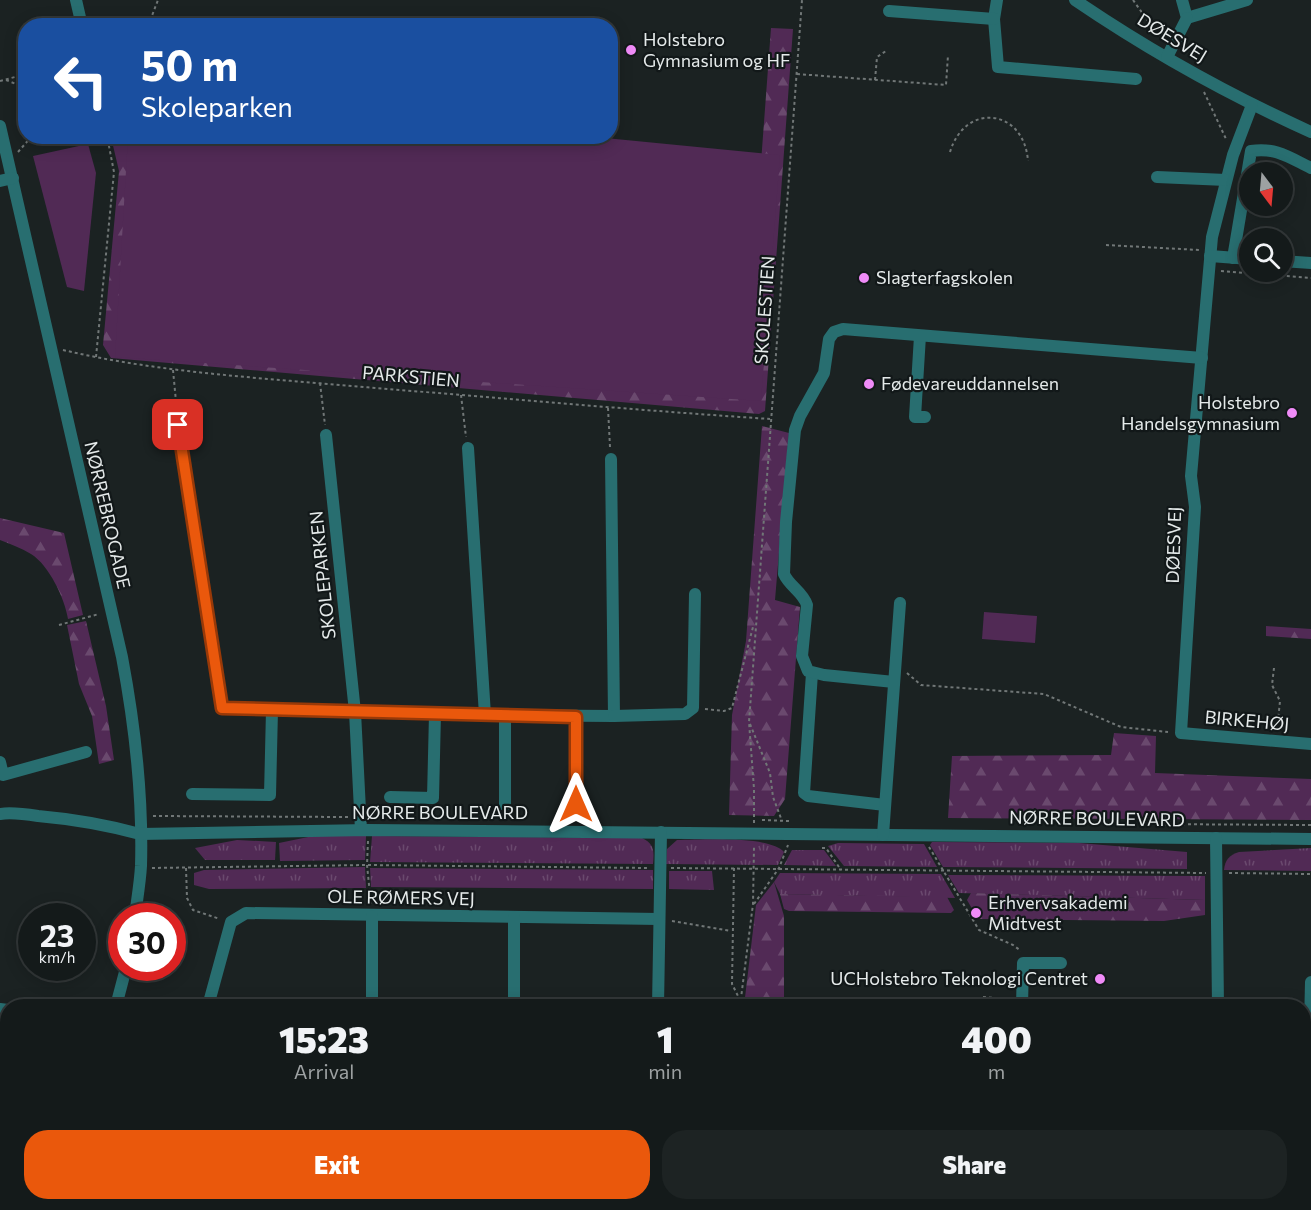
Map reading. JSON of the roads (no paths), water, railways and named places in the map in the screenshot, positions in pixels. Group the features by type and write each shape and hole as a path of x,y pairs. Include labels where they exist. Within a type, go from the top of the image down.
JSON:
{"street":[{"path":"76,0 80,18"},
{"path":"997,0 994,19 998,67 1136,79"},
{"name":"DØESVEJ","path":"1075,0 1195,74 1252,105 1311,132"},
{"path":"1167,57 1187,18 1182,0"},
{"path":"1187,18 1247,0"},
{"path":"889,11 994,19"},
{"name":"DØESVEJ","path":"1181,733 1196,507 1191,476 1212,237 1233,155 1252,105"},
{"name":"NØRREBROGADE","path":"0,126 111,612 133,719 140,777 141,868 137,903"},
{"path":"1233,258 1251,151 1265,149 1276,151 1311,168"},
{"path":"1157,177 1226,180"},
{"path":"0,182 13,178"},
{"path":"1211,254 1239,258"},
{"path":"1293,262 1311,263"},
{"path":"894,682 812,673 805,667 802,656 807,605 805,599 787,581 784,574 786,522 795,430 800,416 824,373 829,339 834,332 843,329 1202,358"},
{"path":"920,336 915,417 925,417"},
{"path":"178,425 222,708 576,717 685,714 693,708 695,594"},
{"name":"SKOLEPARKEN","path":"326,435 365,830"},
{"path":"468,448 485,715"},
{"path":"611,459 614,716"},
{"path":"883,835 900,603"},
{"path":"812,673 804,793 808,796 885,805"},
{"path":"192,794 270,795 272,710"},
{"path":"390,797 434,798 435,714"},
{"path":"505,716 505,805"},
{"path":"576,717 576,804"},
{"name":"BIRKEHØJ","path":"1181,733 1311,744"},
{"path":"0,762 3,775 86,752"},
{"name":"NØRRE BOULEVARD","path":"0,814 44,816 112,826 140,834 365,830 1311,839"},
{"path":"658,999 661,832"},
{"path":"1216,838 1218,999"},
{"name":"OLE RØMERS VEJ","path":"210,999 231,922 246,913 660,919"},
{"path":"372,916 372,999"},
{"path":"514,917 514,999"},
{"path":"1022,999 1023,963 1061,963"},
{"path":"118,999 123,981"},
{"path":"1311,982 1311,999"}],"place":[{"name":"Holstebro Gymnasium og HF","path":"631,50"},
{"name":"Slagterfagskolen","path":"864,278"},
{"name":"Fødevareuddannelsen","path":"869,384"},
{"name":"Holstebro Handelsgymnasium","path":"1292,413"},
{"name":"Erhvervsakademi Midtvest","path":"976,913"},
{"name":"UCHolstebro Teknologi Centret","path":"1100,979"}]}
